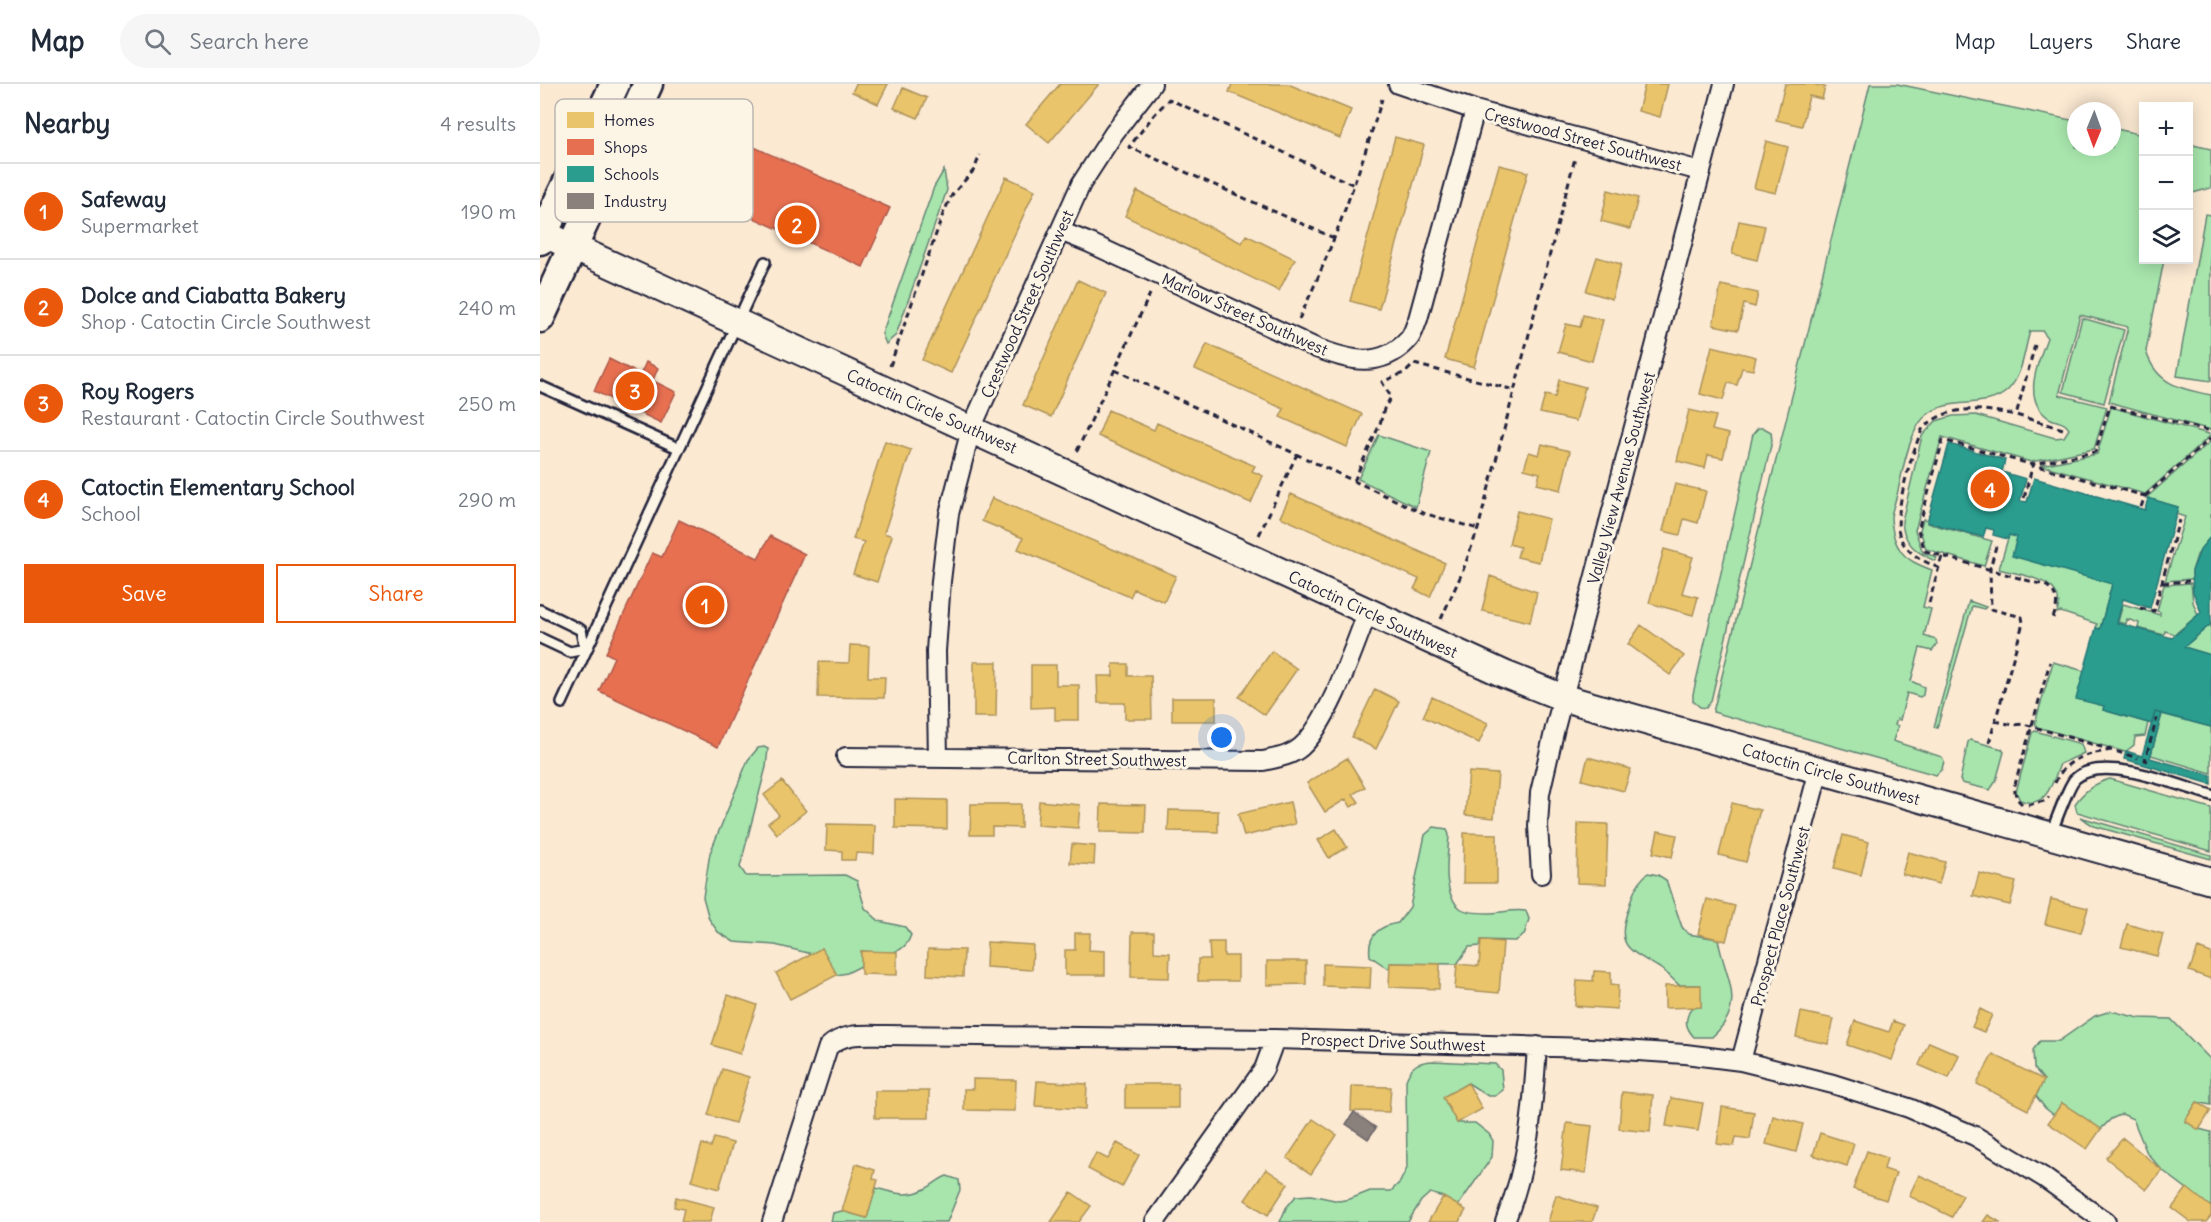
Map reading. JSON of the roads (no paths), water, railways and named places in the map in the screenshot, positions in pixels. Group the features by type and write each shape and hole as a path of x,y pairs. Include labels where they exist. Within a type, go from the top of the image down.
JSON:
{"main road":[{"path":"608,99 615,84"},
{"path":"641,99 648,84"},
{"path":"541,235 555,206"},
{"path":"540,318 584,222"},
{"name":"Catoctin Circle Southwest","path":"541,235 573,246 1504,674 1564,698 2211,881"}],"street":[{"name":"Crestwood Street Southwest","path":"938,758 936,651 941,581 949,514 971,429 1081,184 1114,133 1152,84"},
{"name":"Crestwood Street Southwest","path":"1398,84 1475,110 1700,171"},
{"name":"Valley View Avenue Southwest","path":"1541,874 1538,826 1540,793 1724,84"},
{"name":"Marlow Street Southwest","path":"1060,231 1316,348 1346,359 1369,361 1392,352 1409,339 1419,319 1475,110"},
{"name":"Carlton Street Southwest","path":"846,757 1263,761 1283,757 1300,748 1320,723 1368,611"},
{"name":"Prospect Place Southwest","path":"1741,1061 1819,770"},
{"name":"Prospect Drive Southwest","path":"771,1222 828,1047 837,1039 851,1036 885,1035 1275,1039 1537,1046 1673,1053 1741,1061 1833,1084 1909,1108 1975,1136 2043,1177 2106,1222"},
{"path":"1155,1222 1264,1069 1275,1039"},
{"path":"1505,1222 1525,1162 1533,1111 1537,1046"}],"lane":[{"path":"562,703 765,262"},
{"path":"540,386 678,448"},
{"path":"540,610 581,630 585,650"},
{"path":"540,638 570,652 585,650"},
{"path":"2050,836 2075,778 2090,771 2119,769 2211,795"}],"place":[{"name":"Dolce and Ciabatta Bakery","path":"797,225"},
{"name":"Roy Rogers","path":"635,391"},
{"name":"Catoctin Elementary School","path":"1990,489"},
{"name":"Safeway","path":"705,605"}]}
